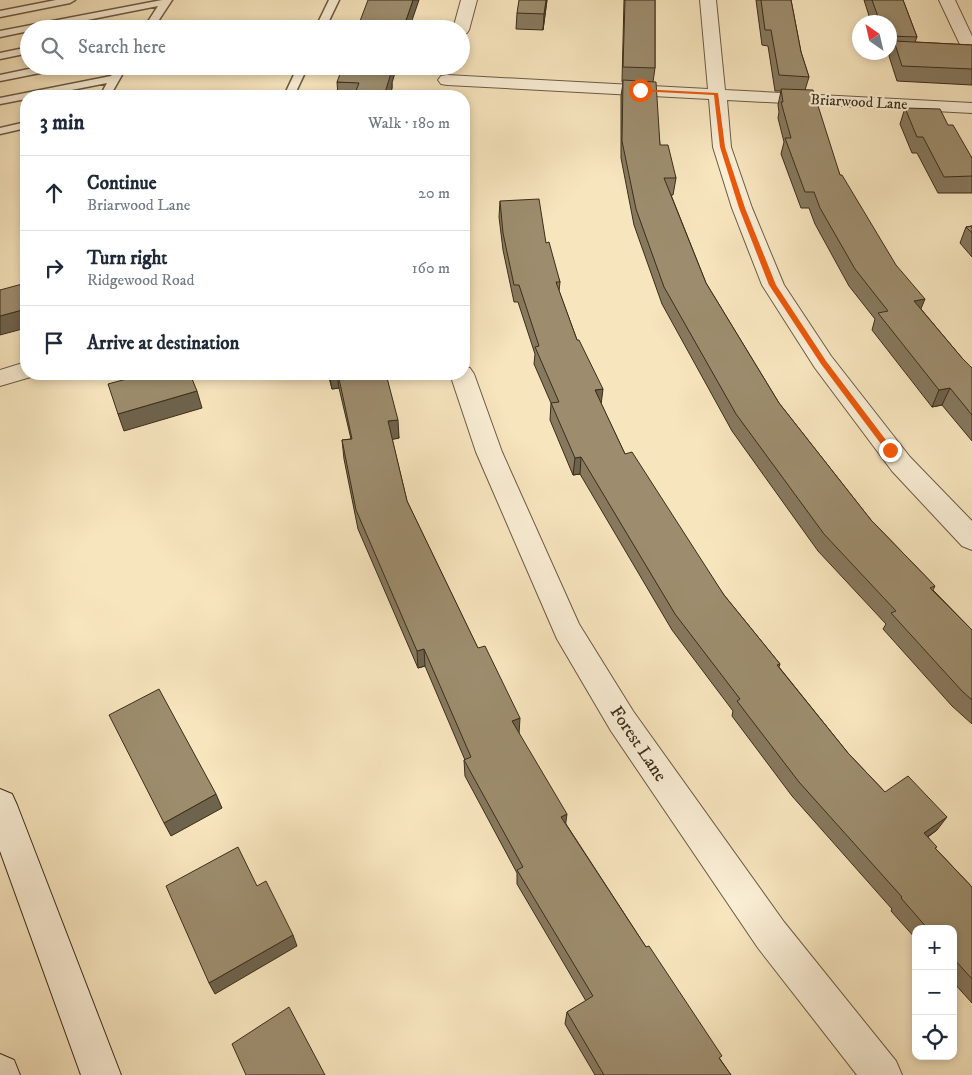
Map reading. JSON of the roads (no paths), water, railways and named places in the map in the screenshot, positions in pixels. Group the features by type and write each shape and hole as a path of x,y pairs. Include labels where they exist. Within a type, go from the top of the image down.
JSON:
{"street":[{"path":"464,20 469,0"},
{"path":"708,0 722,147 742,208 773,285 823,362 901,464 972,539"},
{"path":"947,0 972,53"},
{"name":"Briarwood Lane","path":"448,81 972,108"},
{"path":"0,378 20,372"},
{"name":"Forest Lane","path":"464,380 490,452 567,630 622,721 771,935 882,1075"},
{"path":"0,805 101,1075"}],"lane":[{"path":"0,14 45,2 70,0"},
{"path":"324,20 334,0"},
{"path":"154,20 166,1"},
{"path":"70,20 166,1"},
{"path":"0,34 20,30"},
{"path":"0,56 20,52"},
{"path":"0,78 20,74"},
{"path":"108,90 116,75"},
{"path":"292,90 299,75"},
{"path":"56,90 113,79"},
{"path":"0,101 20,97"},
{"path":"0,130 20,126"}]}
